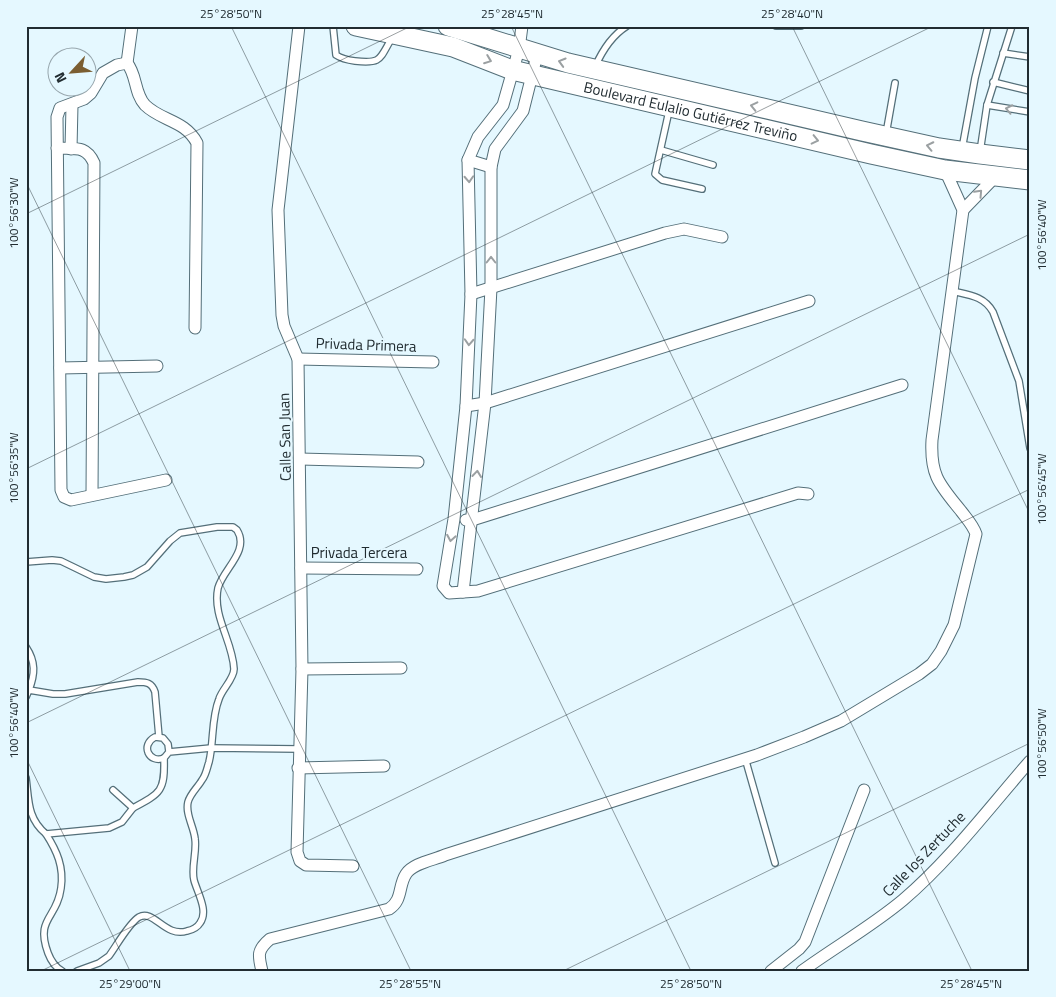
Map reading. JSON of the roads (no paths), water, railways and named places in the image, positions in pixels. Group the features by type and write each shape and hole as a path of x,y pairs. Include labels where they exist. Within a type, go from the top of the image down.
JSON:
{"main road":[{"name":"Boulevard Eulalio Gutiérrez Treviño","path":"356,26 394,34 449,33 594,69 939,148 1030,160"},
{"name":"Boulevard Eulalio Gutiérrez Treviño","path":"449,33 512,70 945,170 1030,180"}],"street":[{"path":"127,63 132,26"},
{"name":"Calle San Juan","path":"299,26 278,210 282,315 284,326 298,359 302,669 297,852 300,860 306,865 353,866"},
{"path":"522,26 519,49 503,105 478,137 468,160 472,294 466,406 454,519 443,586 449,593 478,591 798,493 808,494"},
{"path":"463,592 485,403 490,288 491,167 494,149 523,112 537,55"},
{"path":"127,63 117,65 103,73 92,93 72,105 60,108 57,117 61,490 64,498 71,500 166,480"},
{"path":"127,63 132,68 140,99 146,106 184,127 192,134 197,143 195,328"},
{"path":"71,149 72,105"},
{"path":"58,148 83,149 89,153 94,163 92,495"},
{"path":"468,160 491,167"},
{"path":"262,971 259,957 262,946 270,940 389,909 399,899 407,873 416,866 804,738 841,721 876,701 932,664 949,638 976,534 973,526 942,488 932,464 932,440 963,210 945,170"},
{"path":"963,210 994,177"},
{"path":"472,294 665,233 684,229 722,238"},
{"path":"466,406 485,403 809,301"},
{"name":"Privada Primera","path":"298,359 433,362"},
{"path":"60,368 158,366"},
{"path":"454,519 472,520 902,385"},
{"path":"300,459 418,462"},
{"name":"Privada Tercera","path":"301,568 417,569"},
{"path":"302,669 401,668"},
{"name":"Calle los Zertuche","path":"802,971 904,899 950,852 1030,761"},
{"path":"298,768 384,766"},
{"path":"771,971 805,942 864,790"}],"lane":[{"path":"334,26 336,55 341,59 372,63 380,58 394,34"},
{"path":"594,69 611,40 626,26"},
{"path":"776,26 801,26"},
{"path":"971,152 975,78 988,26"},
{"path":"971,152 988,105 993,82 1012,26"},
{"path":"1003,53 1030,56"},
{"path":"993,82 1030,91"},
{"path":"886,136 895,83"},
{"path":"988,105 1030,112"},
{"path":"670,106 655,170 658,178 702,189"},
{"path":"661,150 713,164"},
{"path":"952,291 977,297 989,306 993,312 1019,381 1030,448"},
{"path":"26,562 61,561 94,577 106,579 133,575 147,567 170,541 180,533 217,527 233,527 237,530 241,539 239,550 224,575 218,594 219,612 234,672 219,700 210,760 205,775 190,797 187,808 196,839 193,874 203,911 199,924 190,930 176,933 150,916 142,916 134,921 110,956 105,960 77,971"},
{"path":"26,647 33,659 34,667 33,679 26,697"},
{"path":"28,690 48,694 65,694 138,682 148,683 154,688 155,692 159,737"},
{"path":"169,752 166,740 159,737 151,739 146,750 150,757 157,760 164,758 169,752 211,748 299,749"},
{"path":"46,834 109,828 122,822 133,808 154,796 160,790 165,778 164,758"},
{"path":"745,758 775,863"},
{"path":"26,778 32,819 46,834 59,859 61,886 57,904 44,925 42,936 50,959 62,971"},
{"path":"113,790 133,808"}]}
